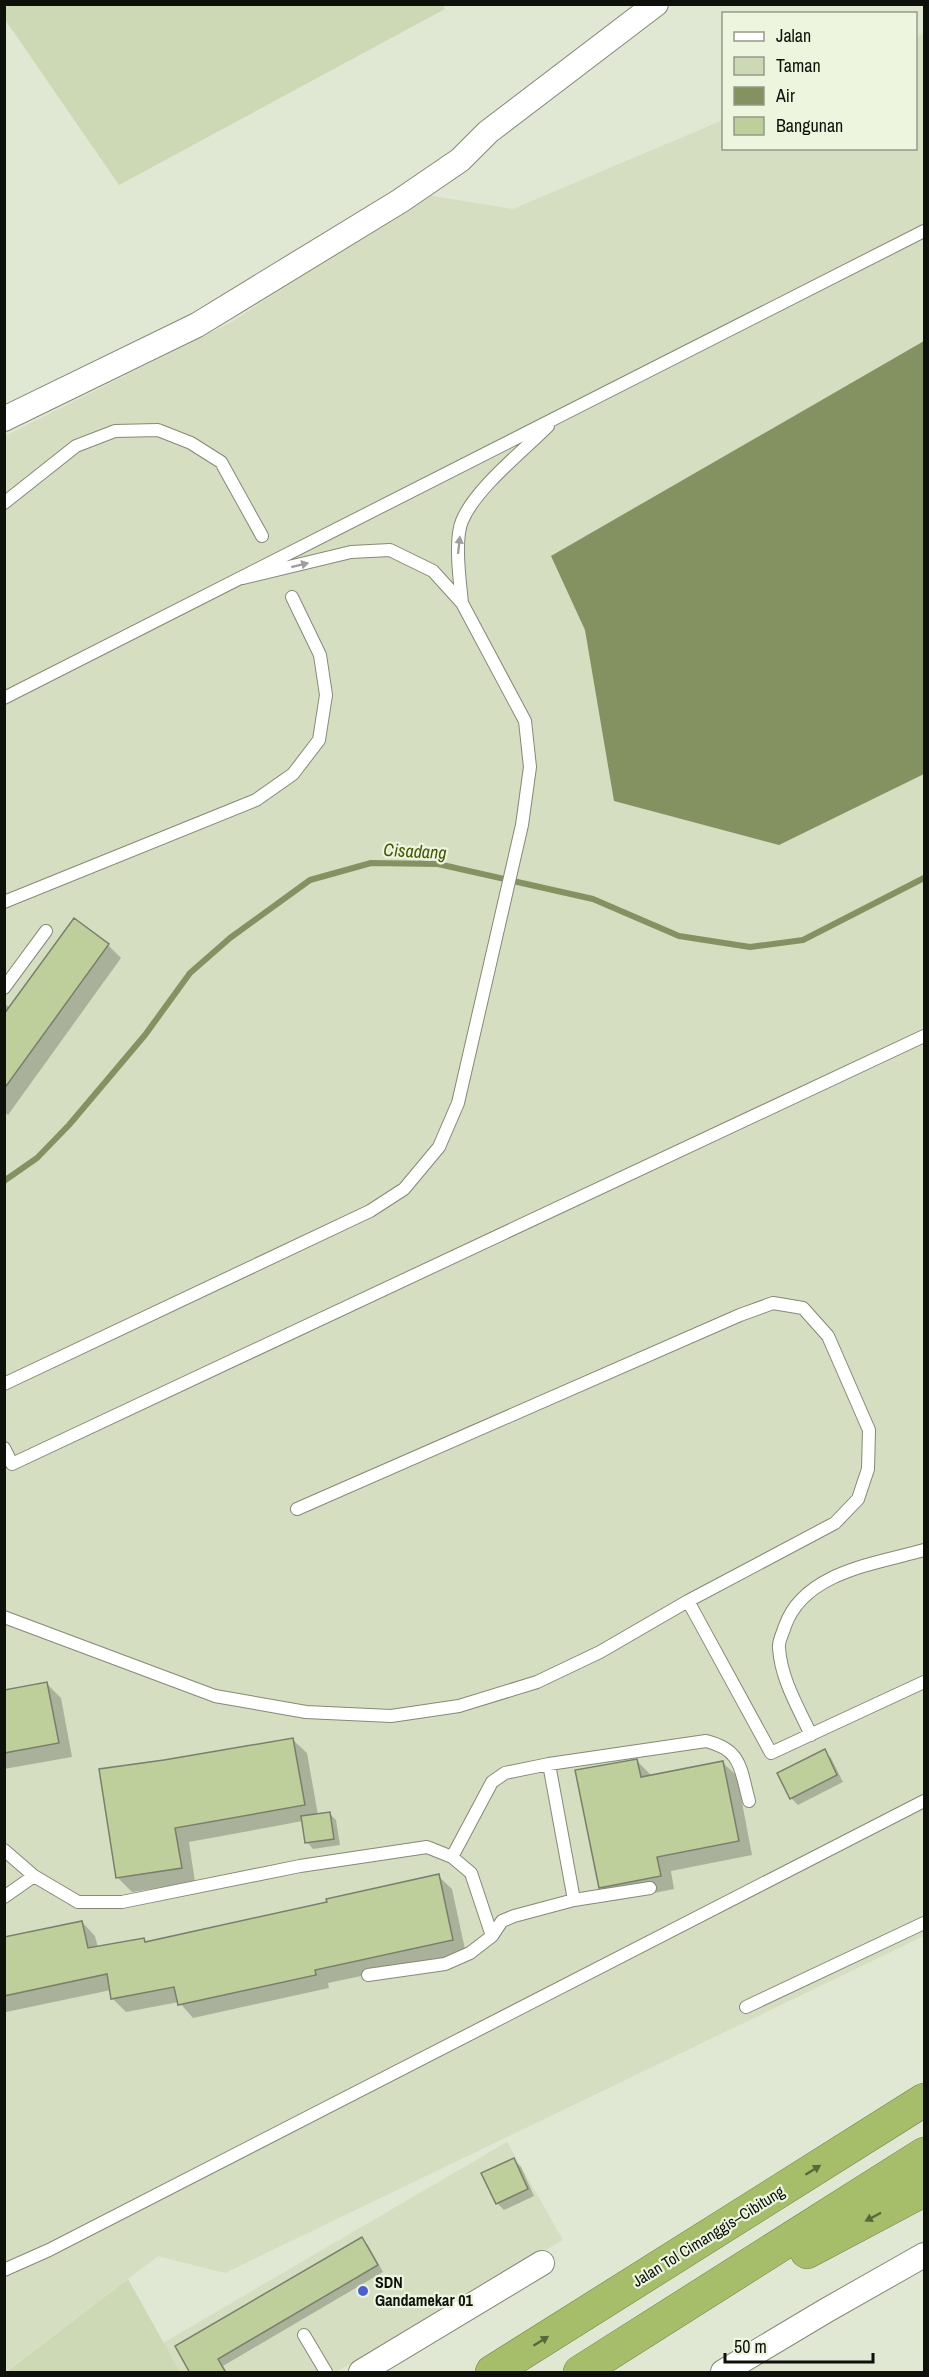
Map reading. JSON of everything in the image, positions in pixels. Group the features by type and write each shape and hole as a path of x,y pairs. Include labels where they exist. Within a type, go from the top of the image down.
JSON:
{"highway":[{"name":"Jalan Tol Cimanggis–Cibitung","path":"492,2373 924,2100"},
{"path":"580,2373 924,2154"},
{"path":"580,2373 924,2190"}],"street":[{"path":"4,419 197,325 400,201 460,160 488,132 656,4"},
{"path":"723,2373 924,2255"},
{"path":"361,2373 542,2263"}],"lane":[{"path":"4,698 924,231"},
{"path":"462,603 458,560 461,522 481,492 557,417"},
{"path":"4,503 76,446 115,431 158,430 191,442 221,462 262,536"},
{"path":"4,1384 370,1211 404,1189 439,1147 458,1103 522,825 530,767 525,721 462,603 434,571 390,550 351,552 243,578"},
{"path":"4,902 256,800 293,774 319,740 326,695 320,655 292,597"},
{"path":"4,988 46,931"},
{"path":"4,1448 12,1464 924,1036"},
{"path":"4,1617 215,1696 306,1712 391,1716 459,1706 537,1682 600,1652 688,1601 835,1523 858,1499 868,1469 869,1430 828,1336 803,1308 772,1303 297,1509"},
{"path":"811,1735 785,1679 778,1646 788,1618 806,1592 829,1578 924,1550"},
{"path":"688,1601 771,1753 924,1682"},
{"path":"452,1857 492,1782 505,1773 549,1764 706,1742 721,1745 737,1758 749,1801"},
{"path":"549,1764 574,1900"},
{"path":"4,2270 60,2245 924,1801"},
{"path":"4,1850 34,1876 78,1902 122,1902 300,1866 428,1847 452,1857 471,1873 492,1936"},
{"path":"4,1897 34,1876"},
{"path":"368,1975 445,1964 470,1953 492,1936 502,1921 574,1900 650,1888"},
{"path":"746,2007 924,1923"},
{"path":"304,2335 326,2373"}],"shaded area":[{"path":"924,33 924,1936 225,2273 158,2256 5,2372 5,436 230,323 426,195 513,209 722,120 722,150 917,150 917,36"},
{"name":"SDN Gandamekar 01","path":"507,2142 563,2240 336,2372 180,2372 163,2343"}],"green space":[{"path":"5,4 442,4 445,9 119,185 4,18"},
{"path":"128,2279 180,2372 6,2372"}],"water":[{"path":"924,341 924,774 779,845 614,801 585,630 551,556"}],"building":[{"path":"74,918 109,944 4,1089 4,1014"},
{"path":"47,1682 59,1743 4,1753 4,1690"},
{"path":"293,1738 305,1805 175,1828 182,1868 116,1878 99,1769"},
{"path":"825,1749 837,1775 790,1799 777,1773"},
{"path":"637,1759 641,1777 723,1761 739,1841 657,1857 661,1876 599,1888 575,1770"},
{"path":"330,1812 334,1839 305,1843 301,1816"},
{"path":"439,1874 453,1940 315,1970 316,1975 178,2005 174,1987 111,1999 107,1974 4,1996 4,1937 82,1921 88,1948 144,1938 145,1942 327,1902 326,1899"},
{"path":"514,2158 528,2189 496,2204 481,2173"},
{"path":"362,2237 378,2265 218,2359 226,2373 190,2373 175,2346"}],"waterway":[{"name":"Cisadang","path":"4,1181 37,1158 69,1125 145,1035 190,973 230,938 310,880 371,863 438,864 593,899 679,936 750,947 803,940 924,878"}],"place":[{"name":"SDN Gandamekar 01","path":"363,2291"}]}
